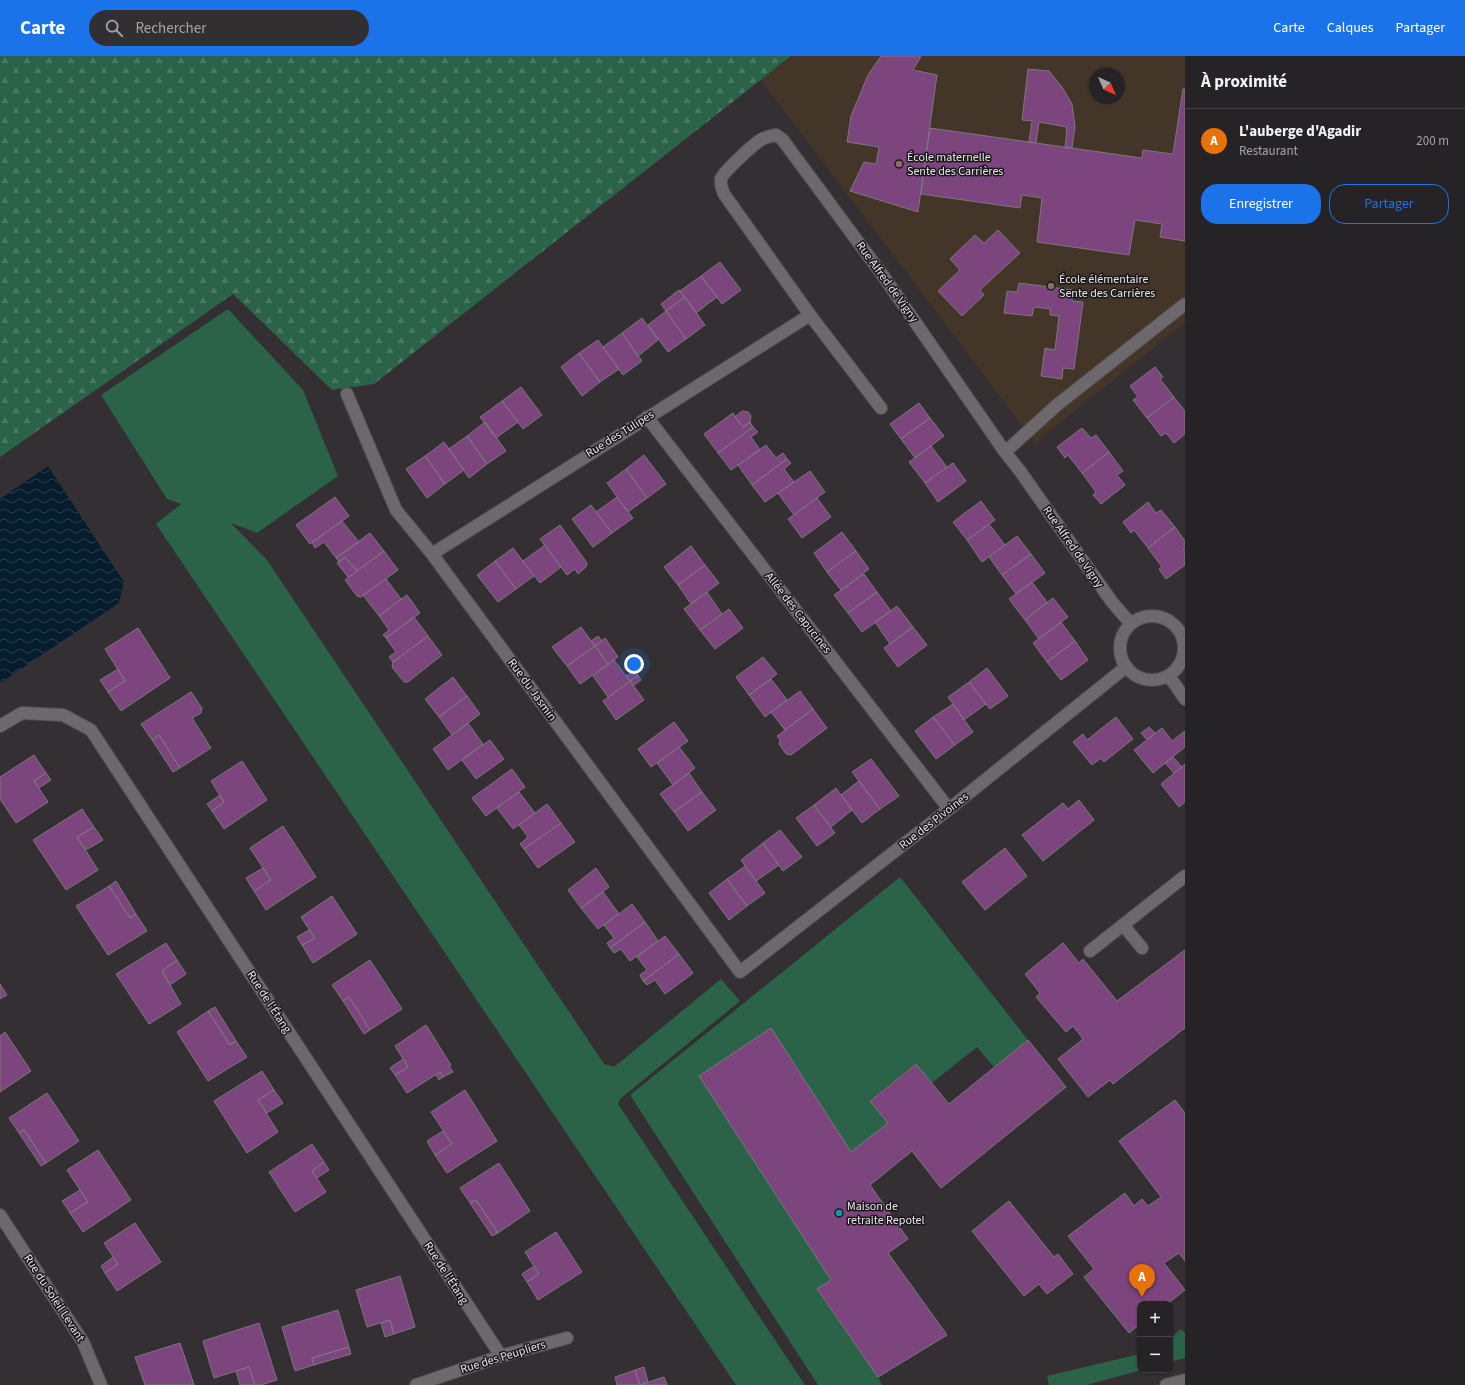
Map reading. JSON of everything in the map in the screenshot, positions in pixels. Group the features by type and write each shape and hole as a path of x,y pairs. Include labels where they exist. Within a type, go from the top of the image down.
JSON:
{"street":[{"name":"Rue Alfred de Vigny","path":"881,408 810,315 724,194 721,187 721,179 725,172 758,141 769,136 776,135 782,139 884,277 1005,452 1112,602 1131,624"},
{"path":"1005,452 1057,405 1185,304"},
{"name":"Rue des Tulipes","path":"432,554 810,315"},
{"name":"Rue du Jasmin","path":"347,394 396,510 432,554 740,972"},
{"name":"Allée des Capucines","path":"647,417 949,809"},
{"path":"1154,616 1181,623 1185,647 1183,658 1177,668 1168,676 1157,680 1145,680 1134,675 1126,667 1121,656 1120,644 1124,633 1131,624 1142,618 1154,616"},
{"name":"Rue des Pivoines","path":"740,972 949,809 1126,667"},
{"path":"1168,676 1185,699"},
{"name":"Rue de l'Étang","path":"0,726 22,713 63,715 91,730 501,1356"},
{"path":"1090,951 1185,876"},
{"path":"1123,925 1142,948"},
{"name":"Rue du Soleil Levant","path":"0,1215 83,1342 101,1385"},
{"name":"Rue des Peupliers","path":"416,1385 501,1356 567,1338"},
{"path":"1166,1385 1185,1380"}],"shaded area":[{"name":"École élémentaire Sente des Carrières","path":"793,56 1185,56 1185,323 1035,443 760,79"}],"green space":[{"path":"0,56 791,56 374,384 332,390 233,294 0,457"},
{"path":"228,309 303,390 338,476 257,533 231,523 267,560 604,1064 614,1067 721,979 740,1001 620,1099 618,1104 805,1385 736,1385 156,524 181,504 167,499 101,395"},
{"path":"900,877 1028,1040 994,1067 977,1047 932,1083 915,1064 870,1100 888,1123 851,1152 831,1280 817,1290 878,1377 882,1385 818,1385 630,1095"},
{"path":"1181,1329 1185,1333 1185,1358 1173,1361 1173,1337"},
{"path":"1137,1355 1137,1371 1087,1385 1049,1385 1047,1376"}],"water":[{"path":"48,466 124,582 119,603 0,683 0,499"}],"building":[{"path":"881,56 921,56 913,70 937,75 918,212 850,191 864,162 876,164 879,147 847,142 851,116 868,75"},
{"path":"1028,69 1049,71 1062,87 1072,104 1075,126 1072,148 1065,148 1067,127 1039,122 1036,143 1029,142 1032,121 1022,120"},
{"path":"1183,89 1185,89 1185,241 1160,237 1162,224 1135,220 1129,255 1037,242 1042,198 1022,195 1020,208 921,194 930,128 1142,158 1143,150 1173,154"},
{"path":"998,230 1020,253 980,290 984,295 962,316 938,291 960,270 950,259 975,235 984,243"},
{"path":"720,262 741,290 722,304 701,276"},
{"path":"701,276 717,297 696,313 680,291"},
{"path":"1019,283 1073,290 1072,301 1083,302 1074,369 1063,368 1062,379 1041,376 1045,348 1055,350 1059,316 1050,315 1050,309 1034,307 1032,316 1004,313 1007,291 1017,292"},
{"path":"679,290 685,297 666,311 661,304"},
{"path":"685,297 705,325 686,339 666,311"},
{"path":"666,311 686,339 668,352 648,325"},
{"path":"642,318 658,340 638,356 622,333"},
{"path":"622,333 642,361 623,375 603,347"},
{"path":"598,340 619,369 600,382 579,353"},
{"path":"579,353 600,382 582,396 561,367"},
{"path":"1155,367 1163,377 1160,379 1174,397 1147,418 1133,400 1138,397 1130,386"},
{"path":"521,387 542,415 523,429 502,401"},
{"path":"1174,397 1185,411 1185,434 1174,443 1166,433 1161,436 1147,418"},
{"path":"502,401 518,422 496,438 480,417"},
{"path":"919,403 930,418 901,439 890,424"},
{"path":"742,411 748,412 751,416 750,422 743,427 735,417"},
{"path":"733,413 743,427 750,422 753,427 718,453 704,434"},
{"path":"930,418 944,436 915,458 901,439"},
{"path":"485,422 506,451 487,464 467,436"},
{"path":"753,427 758,432 751,437 760,450 731,470 718,453"},
{"path":"1082,428 1091,438 1096,435 1109,452 1082,473 1068,455 1065,458 1057,447"},
{"path":"467,436 487,464 469,478 449,449"},
{"path":"444,442 464,470 445,484 425,456"},
{"path":"766,445 776,458 783,453 787,459 752,485 738,465"},
{"path":"931,446 947,467 925,483 909,462"},
{"path":"1109,452 1123,471 1117,475 1125,485 1101,504 1093,495 1096,492 1082,473"},
{"path":"644,455 666,484 647,498 626,469"},
{"path":"425,456 445,484 427,498 406,469"},
{"path":"787,459 791,463 784,469 794,482 765,502 752,485"},
{"path":"953,463 966,481 938,502 925,483"},
{"path":"626,469 647,498 628,512 607,483"},
{"path":"810,471 825,492 794,515 778,493"},
{"path":"335,497 349,516 310,544 296,525"},
{"path":"617,497 633,518 612,533 596,512"},
{"path":"817,498 831,517 802,538 788,519"},
{"path":"981,501 995,520 967,540 953,522"},
{"path":"1148,502 1156,513 1161,510 1175,527 1148,548 1134,530 1131,533 1123,522"},
{"path":"591,505 612,533 593,547 572,519"},
{"path":"342,521 359,542 336,558 324,542 315,548 312,542"},
{"path":"989,524 1005,545 982,562 967,540"},
{"path":"560,525 587,563 586,567 578,574 575,569 567,575 540,539"},
{"path":"1175,527 1185,541 1185,549 1183,550 1185,552 1185,565 1166,579 1159,569 1162,567 1148,548"},
{"path":"842,532 856,551 827,572 814,553"},
{"path":"370,533 384,551 357,571 345,557 339,562 336,558"},
{"path":"1017,536 1031,554 1002,575 989,557"},
{"path":"545,545 561,567 540,583 523,561"},
{"path":"691,546 705,565 678,585 664,567"},
{"path":"513,548 534,576 516,589 495,561"},
{"path":"384,551 398,570 361,597 357,596 345,580"},
{"path":"856,551 869,569 841,590 827,572"},
{"path":"1031,554 1045,573 1016,594 1002,575"},
{"path":"345,557 357,571 348,577 337,563"},
{"path":"495,561 516,589 498,602 477,575"},
{"path":"705,565 719,583 691,604 678,585"},
{"path":"864,574 877,592 848,613 834,595"},
{"path":"386,579 401,599 379,616 363,595"},
{"path":"1032,582 1047,602 1025,620 1009,599"},
{"path":"707,592 722,614 700,630 684,609"},
{"path":"877,592 891,611 862,632 848,613"},
{"path":"407,595 420,613 386,638 383,635 389,630 379,616"},
{"path":"1053,598 1068,617 1039,639 1025,620"},
{"path":"897,606 913,627 890,644 875,622"},
{"path":"729,609 743,628 715,649 700,630"},
{"path":"414,617 428,636 393,662 389,657 396,652 386,638"},
{"path":"1061,622 1075,641 1047,662 1033,643"},
{"path":"581,627 595,646 567,666 552,647"},
{"path":"913,627 927,645 898,667 884,648"},
{"path":"138,628 170,678 121,711 108,692 125,681 105,649"},
{"path":"428,636 442,655 408,682 404,682 392,667 393,662"},
{"path":"598,636 602,641 595,646 591,641"},
{"path":"605,638 618,657 608,664 595,646"},
{"path":"1075,641 1088,660 1061,680 1047,662"},
{"path":"595,646 608,664 580,684 567,666"},
{"path":"763,657 777,674 749,695 736,677"},
{"path":"614,660 630,681 608,697 593,676"},
{"path":"987,668 1008,696 990,709 969,682"},
{"path":"118,669 125,681 108,692 100,680"},
{"path":"634,671 638,675 630,681 626,676"},
{"path":"638,675 641,680 633,686 630,681"},
{"path":"453,677 467,696 439,717 425,699"},
{"path":"771,679 787,700 765,717 749,695"},
{"path":"630,681 644,700 616,720 603,701"},
{"path":"969,682 986,704 964,720 948,697"},
{"path":"800,691 813,709 785,730 771,712"},
{"path":"191,692 202,708 201,713 192,718 211,748 180,768 159,735 152,740 141,724"},
{"path":"467,696 480,714 452,735 439,717"},
{"path":"953,704 973,732 955,745 933,717"},
{"path":"813,709 827,728 791,755 786,754 779,744 780,740 777,736"},
{"path":"933,717 955,745 936,759 915,731"},
{"path":"1116,717 1133,739 1104,762 1101,758 1092,765 1073,742 1083,734 1087,740"},
{"path":"674,722 688,741 651,767 638,749"},
{"path":"468,723 483,744 448,770 433,749"},
{"path":"1149,727 1155,733 1147,740 1141,733"},
{"path":"1162,728 1172,741 1185,731 1185,747 1153,773 1134,750"},
{"path":"159,735 180,768 173,772 152,740"},
{"path":"490,740 504,759 476,779 462,760"},
{"path":"679,747 695,768 673,785 657,763"},
{"path":"34,755 46,773 34,781 48,802 16,823 0,799 0,777"},
{"path":"1173,757 1182,767 1174,773 1165,763"},
{"path":"871,759 899,796 880,809 852,772"},
{"path":"242,761 267,800 224,829 212,811 224,802 211,781"},
{"path":"1185,764 1185,802 1179,807 1161,784"},
{"path":"512,769 525,787 486,816 472,798"},
{"path":"46,773 51,780 39,788 34,781"},
{"path":"689,773 702,792 674,812 660,794"},
{"path":"859,781 880,809 862,823 841,795"},
{"path":"836,788 852,810 831,827 814,805"},
{"path":"519,792 535,813 513,829 497,808"},
{"path":"702,792 716,810 688,831 674,812"},
{"path":"220,795 224,802 212,811 207,804"},
{"path":"1079,800 1094,820 1043,861 1022,835 1063,803 1068,809"},
{"path":"547,804 561,823 524,849 520,844 528,837 519,825"},
{"path":"814,805 835,833 817,846 796,818"},
{"path":"82,809 94,827 77,837 98,870 66,890 33,840"},
{"path":"561,823 575,842 538,868 524,849"},
{"path":"283,826 316,877 266,910 254,891 271,880 250,848"},
{"path":"94,827 103,840 86,850 77,837"},
{"path":"780,830 802,857 783,871 763,843"},
{"path":"763,843 779,865 756,881 741,860"},
{"path":"1005,848 1027,876 985,910 962,882"},
{"path":"745,866 765,893 747,906 727,879"},
{"path":"263,868 271,880 254,891 246,878"},
{"path":"596,868 609,887 581,908 568,890"},
{"path":"727,879 747,906 729,920 709,893"},
{"path":"116,881 136,914 130,918 109,886"},
{"path":"109,886 130,918 136,914 147,931 108,955 76,906"},
{"path":"603,892 619,914 598,929 581,908"},
{"path":"332,896 357,934 313,963 302,945 315,938 301,917"},
{"path":"632,904 645,922 610,948 607,943 614,938 604,925"},
{"path":"645,922 658,941 630,961 621,949 614,953 610,948"},
{"path":"309,930 315,938 302,945 297,937"},
{"path":"665,936 679,954 643,981 640,975 647,970 637,957"},
{"path":"166,943 177,960 162,971 181,1004 149,1024 116,974"},
{"path":"1063,943 1079,963 1083,959 1117,1001 1185,950 1185,1028 1113,1084 1110,1080 1088,1097 1058,1059 1083,1039 1073,1026 1066,1032 1036,997 1040,993 1025,974"},
{"path":"679,954 693,973 665,994 655,980 647,985 643,981"},
{"path":"177,960 186,974 170,985 162,971"},
{"path":"370,960 402,1009 370,1030 349,997 343,1001 332,985"},
{"path":"0,984 7,995 0,999"},
{"path":"349,997 370,1030 364,1034 343,1001"},
{"path":"215,1007 236,1041 230,1045 208,1011"},
{"path":"208,1011 230,1045 236,1041 247,1057 208,1081 177,1032"},
{"path":"426,1025 451,1065 449,1066 453,1072 443,1077 440,1072 407,1093 395,1075 408,1067 395,1046"},
{"name":"Maison de retraite Repotel","path":"771,1028 851,1152 888,1123 870,1101 916,1064 949,1104 1028,1040 1066,1087 941,1188 912,1151 870,1185 908,1239 888,1253 947,1335 878,1377 817,1289 831,1280 699,1076"},
{"path":"5,1032 31,1071 0,1092 0,1036"},
{"path":"403,1059 408,1067 395,1075 390,1068"},
{"path":"262,1071 274,1090 258,1100 278,1132 247,1153 214,1101"},
{"path":"440,1072 443,1077 439,1080 436,1075"},
{"path":"274,1090 283,1103 267,1113 258,1100"},
{"path":"465,1090 497,1141 447,1173 435,1155 452,1144 431,1112"},
{"path":"47,1093 79,1141 46,1163 24,1130 19,1133 9,1118"},
{"path":"1175,1100 1185,1113 1185,1261 1179,1253 1164,1263 1185,1290 1171,1301 1137,1301 1137,1326 1129,1333 1084,1277 1094,1269 1068,1236 1125,1193 1134,1206 1142,1199 1148,1206 1161,1197 1119,1141"},
{"path":"24,1130 46,1163 41,1166 19,1133"},
{"path":"443,1131 452,1144 435,1155 427,1141"},
{"path":"312,1144 324,1162 312,1171 326,1192 295,1212 269,1172"},
{"path":"98,1150 131,1200 83,1232 70,1213 88,1202 67,1170"},
{"path":"324,1162 329,1170 317,1178 312,1171"},
{"path":"499,1163 530,1211 498,1233 476,1200 470,1203 460,1188"},
{"path":"80,1190 88,1202 70,1213 62,1201"},
{"path":"476,1200 498,1233 492,1236 470,1203"},
{"path":"1009,1201 1054,1257 1058,1254 1073,1274 1047,1294 1039,1284 1024,1296 972,1231"},
{"path":"135,1223 161,1262 117,1291 105,1273 118,1264 104,1243"},
{"path":"556,1232 582,1272 538,1300 527,1282 539,1274 525,1252"},
{"path":"113,1257 118,1264 105,1273 101,1266"},
{"path":"534,1266 539,1274 527,1282 522,1274"},
{"path":"400,1276 415,1327 394,1334 390,1320 367,1327 356,1290"},
{"path":"338,1310 349,1347 312,1358 314,1365 295,1371 282,1327"},
{"path":"390,1320 394,1334 385,1337 381,1323"},
{"path":"259,1323 277,1380 261,1385 255,1385 249,1367 214,1378 203,1341"},
{"path":"180,1343 194,1385 145,1385 135,1357"},
{"path":"349,1347 351,1354 314,1365 312,1358"},
{"path":"249,1367 255,1385 240,1385 236,1371"},
{"path":"644,1367 648,1382 640,1385 635,1370"},
{"path":"635,1370 640,1385 617,1385 615,1377"},
{"path":"664,1377 667,1385 640,1385"}],"place":[{"name":"École maternelle Sente des Carrières","path":"899,164"},
{"name":"École élémentaire Sente des Carrières","path":"1051,286"},
{"name":"Maison de retraite Repotel","path":"839,1213"},
{"name":"L'auberge d'Agadir","path":"1142,1297"}]}
